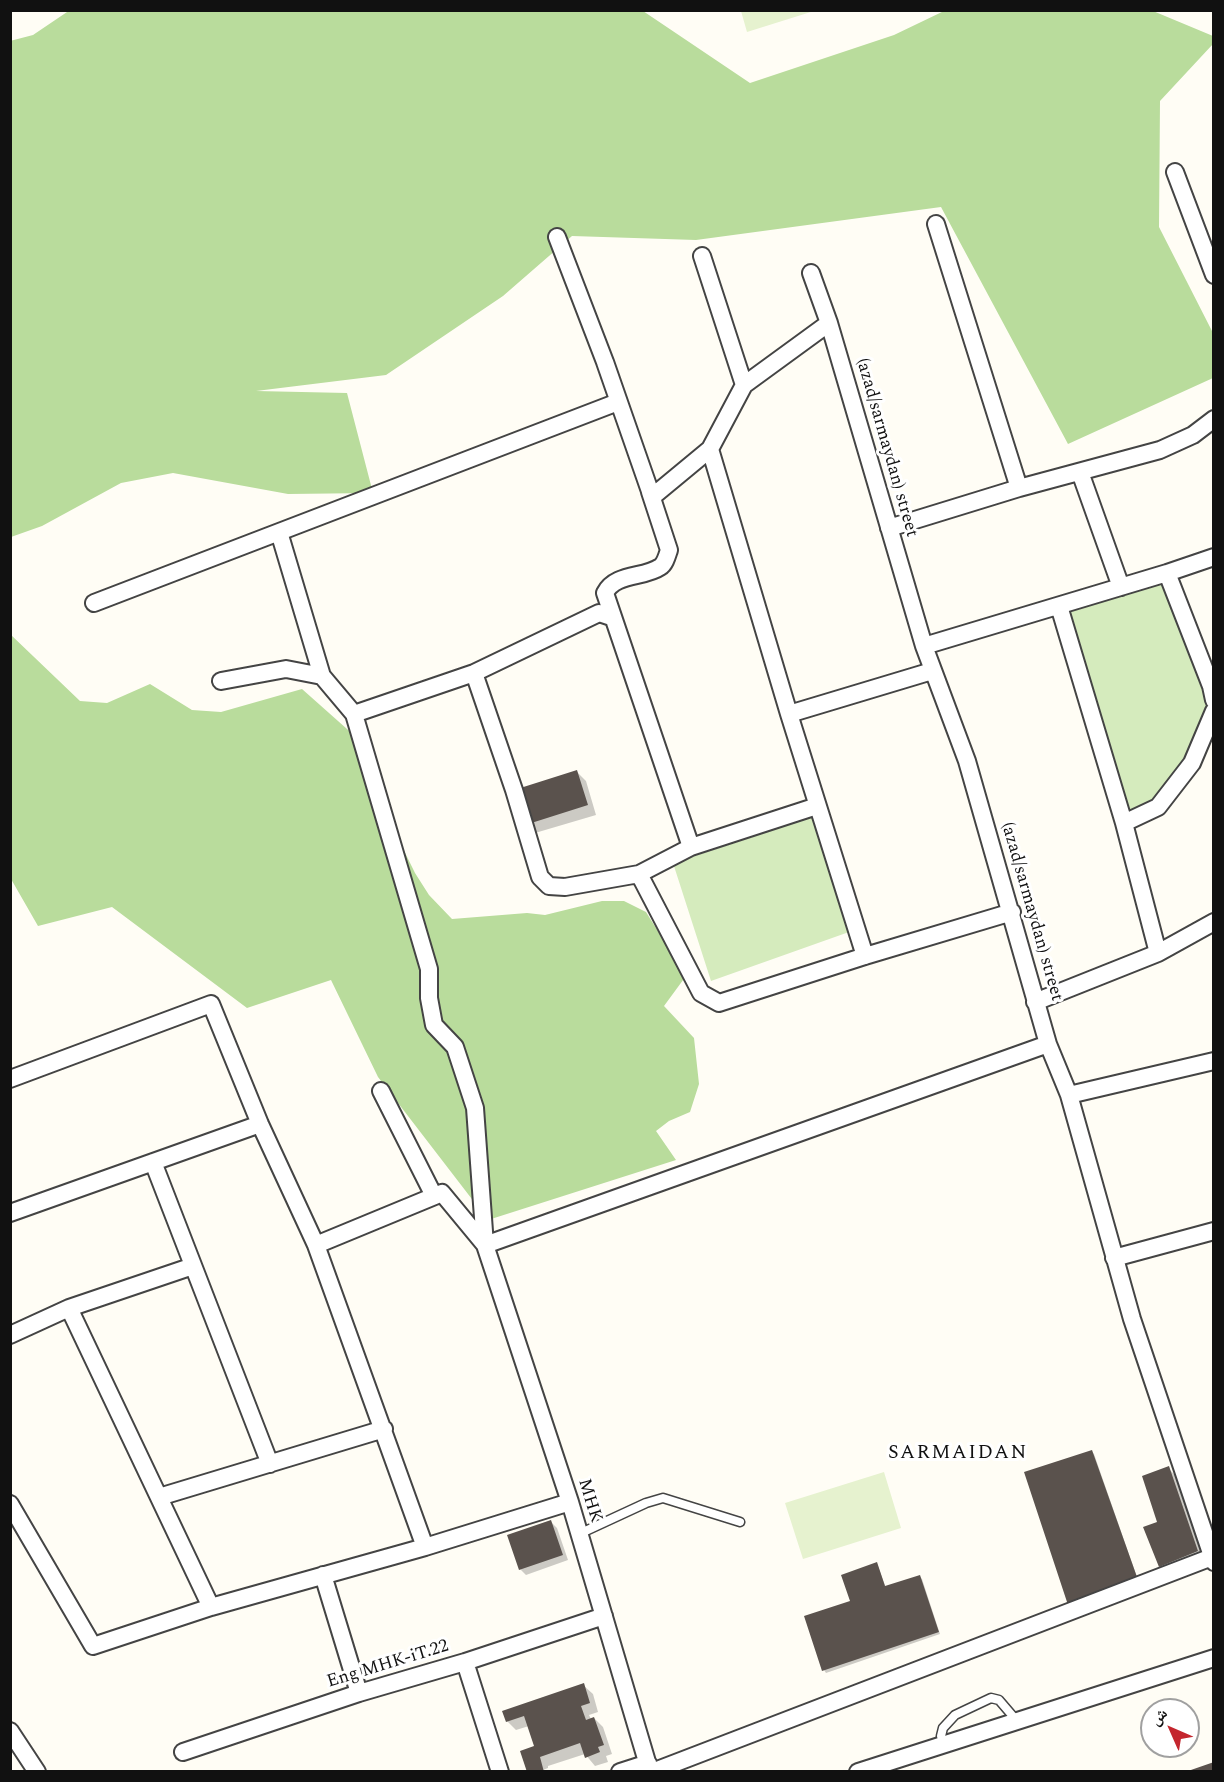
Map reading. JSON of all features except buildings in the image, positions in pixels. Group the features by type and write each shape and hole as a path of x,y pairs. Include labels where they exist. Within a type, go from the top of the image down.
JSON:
{"street":[{"path":"1175,172 1214,275"},
{"path":"936,224 1019,488"},
{"path":"557,237 605,362 669,550 660,567 619,580 608,587 605,593 611,617 618,628 691,847"},
{"path":"702,256 744,385"},
{"name":"(azad/sarmaydan) street","path":"811,273 829,323 924,646 967,761 1012,912 1035,1002 1048,1044 1069,1095 1114,1258 1213,1559"},
{"path":"650,492 652,497 710,449 744,385 829,323"},
{"path":"93,603 618,402"},
{"path":"889,528 1019,488 1160,450 1193,435 1214,418"},
{"path":"710,449 817,806 865,956"},
{"path":"1080,472 1122,587"},
{"path":"279,532 322,676 354,714 429,969 429,998 434,1025 455,1047 475,1108 485,1245"},
{"path":"924,646 1122,587 1214,556"},
{"path":"1167,573 1212,690"},
{"path":"1059,606 1125,823 1158,953"},
{"path":"354,714 474,672 599,613 611,617"},
{"path":"221,681 286,669 322,676"},
{"path":"789,714 932,671"},
{"path":"474,672 514,790 540,877 549,886 565,887 639,874 691,847 817,806"},
{"path":"1125,823 1158,807 1192,763 1214,711"},
{"path":"639,874 701,993 719,1003 1012,912"},
{"path":"1035,1002 1158,953 1214,922"},
{"path":"10,1079 211,1004 260,1124 316,1245 425,1547"},
{"path":"485,1245 1048,1044"},
{"path":"1069,1095 1214,1061"},
{"path":"381,1091 434,1196"},
{"path":"10,1213 260,1124"},
{"path":"153,1162 270,1464"},
{"path":"316,1245 442,1192 485,1245"},
{"path":"1114,1258 1214,1231"},
{"name":"MHK","path":"485,1245 570,1502 650,1769"},
{"path":"10,1335 69,1308 193,1266"},
{"path":"69,1308 211,1607"},
{"path":"159,1497 384,1429"},
{"path":"10,1504 93,1646 211,1607 425,1547 570,1502"},
{"path":"620,1772 650,1769 1213,1559"},
{"path":"323,1575 359,1693"},
{"name":"Eng MHK-iT.22","path":"183,1752 359,1693 465,1662 604,1616"},
{"path":"858,1772 1214,1658"},
{"path":"465,1662 500,1772"},
{"path":"10,1731 37,1772"}],"lane":[{"path":"579,1534 646,1503 663,1498 740,1522"},
{"path":"945,1744 941,1736 948,1722 955,1715 991,1698 999,1700 1017,1721"}],"green space":[{"path":"70,10 643,11 750,83 894,35 944,11 1153,11 1213,36 1213,44 1160,101 1159,227 1213,333 1213,378 1068,444 941,207 696,240 572,236 503,296 386,375 256,391 347,393 373,493 288,494 173,473 121,483 42,526 11,537 10,41 33,35"},
{"path":"741,10 814,11 747,32"},
{"path":"1167,573 1213,711 1158,807 1124,823 1059,606"},
{"path":"10,634 80,701 107,703 150,684 192,710 221,712 302,689 356,737 378,798 415,873 429,895 452,919 527,913 545,915 602,901 624,901 646,912 686,976 664,1006 694,1038 699,1084 690,1112 669,1121 656,1131 676,1160 488,1220 378,1077 331,980 247,1008 112,907 38,926 11,879"},
{"path":"813,817 849,932 711,981 673,863"},
{"path":"884,1472 901,1528 803,1559 785,1503"}],"district":[{"name":"SARMAIDAN","path":"958,1454"}]}
